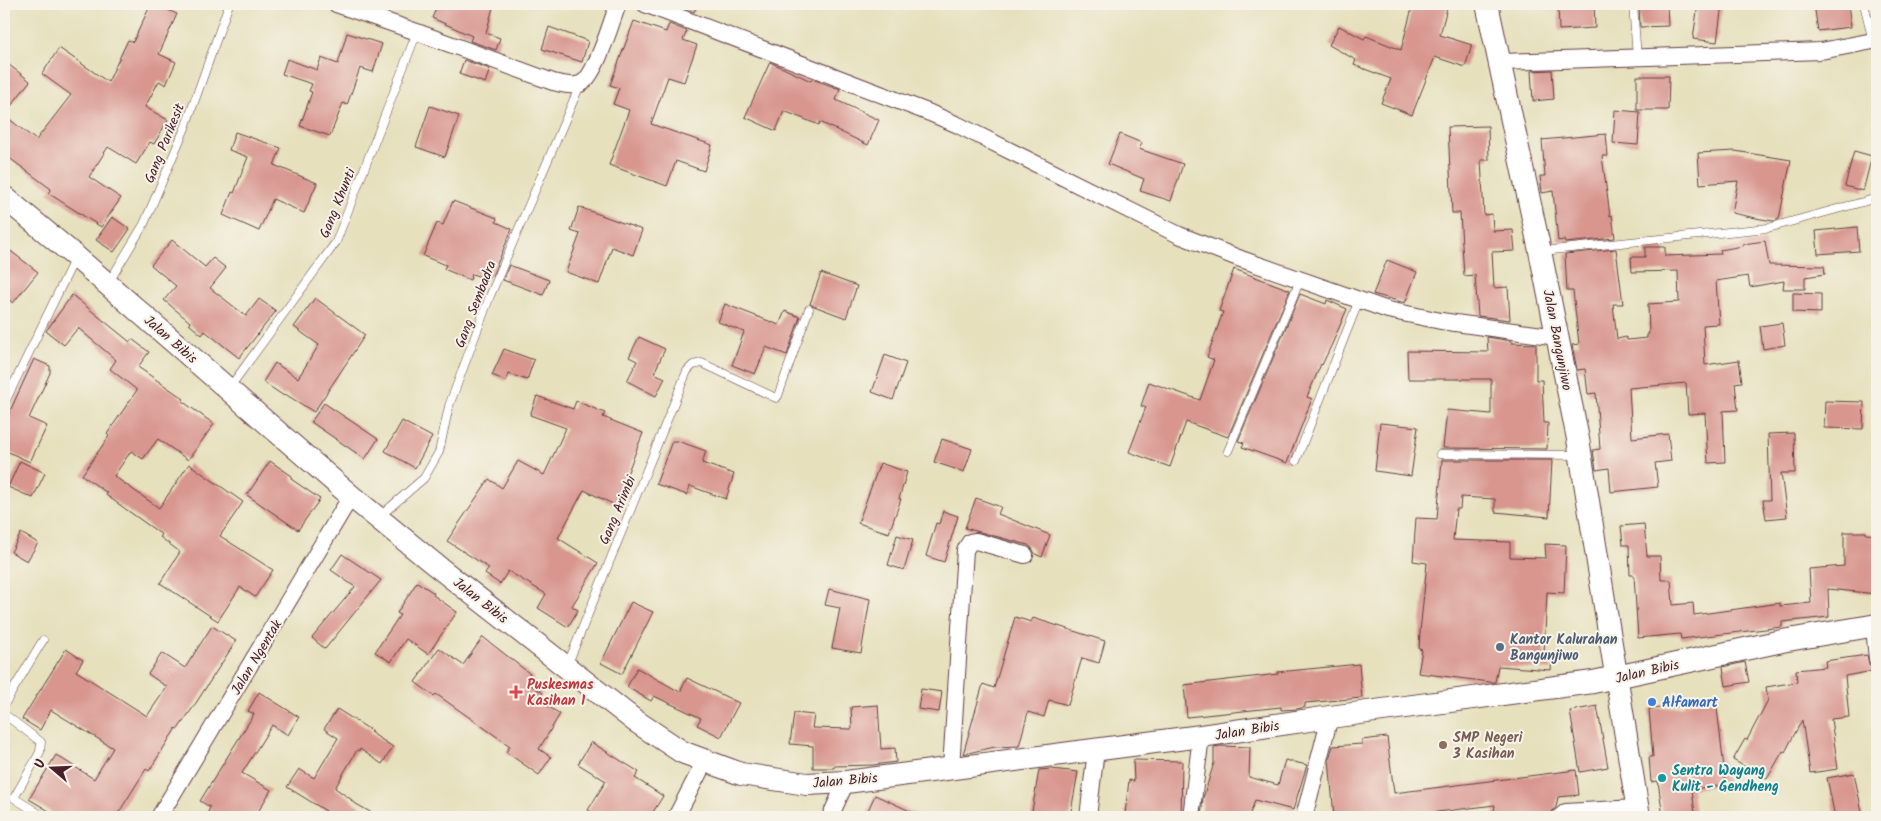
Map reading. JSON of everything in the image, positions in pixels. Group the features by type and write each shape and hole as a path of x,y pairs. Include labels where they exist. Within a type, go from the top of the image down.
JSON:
{"main road":[{"name":"Jalan Bangunjiwo","path":"1487,4 1558,337 1580,455 1638,813"},
{"name":"Jalan Bibis","path":"4,197 76,256 351,496 566,668 634,720 682,752 741,774 807,784 846,782 1096,750 1616,678 1782,641 1876,626"}],"street":[{"path":"336,4 568,86 581,84 588,79 595,66 618,4"},
{"path":"646,4 937,116 1179,235 1300,280 1388,310 1441,321 1558,337"},
{"path":"1500,62 1821,51 1875,41"},
{"name":"Jalan Ngentak","path":"160,817 351,496"},
{"path":"951,768 965,550 970,542 976,541 1025,556"},
{"path":"1876,626 1877,659"},
{"path":"1304,817 1330,717"},
{"path":"1191,817 1201,736"},
{"path":"1088,817 1096,750"},
{"path":"676,817 705,761"},
{"path":"830,817 846,782"},
{"path":"1560,817 1566,812 1638,813"}],"lane":[{"name":"Gang Parikesit","path":"108,284 144,224 185,128 229,4"},
{"path":"1633,4 1637,58"},
{"path":"1864,4 1875,41"},
{"name":"Gang Khunti","path":"229,389 336,242 417,32"},
{"name":"Gang Sembadra","path":"378,518 424,478 439,452 448,406 490,296 581,84"},
{"path":"1540,251 1768,228 1870,200"},
{"path":"4,404 76,256"},
{"path":"1228,451 1300,280"},
{"path":"1296,461 1359,300"},
{"name":"Gang Arimbi","path":"566,668 687,371 693,365 702,363 776,398 809,309"},
{"path":"1440,454 1580,455"},
{"path":"4,705 43,640"},
{"path":"4,714 40,742 40,752 14,798 44,817"}],"building":[{"path":"151,4 177,14 159,54 176,62 166,85 159,81 145,107 168,120 154,144 150,142 136,164 108,147 89,177 121,198 101,227 48,193 51,189 4,154 4,115 36,140 71,95 42,74 59,48 108,82 128,40 133,42"},
{"path":"438,4 494,4 486,33 500,38 496,50 470,41 472,36 432,18"},
{"path":"677,4 698,4 694,12"},
{"path":"1413,4 1448,4 1440,35 1472,45 1465,67 1435,57 1412,115 1381,103 1391,79 1354,65 1356,60 1329,45 1339,26 1364,39 1366,36 1401,50"},
{"path":"1558,4 1594,4 1595,28 1559,30"},
{"path":"1639,4 1667,4 1668,26 1640,27"},
{"path":"1698,4 1722,4 1717,42 1693,39"},
{"path":"1814,4 1848,4 1851,27 1818,31"},
{"path":"634,21 666,32 669,24 687,31 683,40 697,45 684,82 668,77 651,124 712,145 704,171 676,161 667,186 609,165 629,110 613,104 619,88 610,85"},
{"path":"549,27 588,41 582,62 542,49"},
{"path":"347,33 382,44 373,72 360,68 347,105 343,103 330,136 300,126 312,92 309,91 312,84 282,74 287,59 317,70 321,58 338,64"},
{"path":"464,60 490,69 485,83 459,74"},
{"path":"4,61 30,81 4,115"},
{"path":"770,62 811,81 812,79 840,89 836,100 879,120 868,145 820,122 819,125 784,111 776,131 745,117"},
{"path":"1552,70 1554,99 1533,101 1531,71"},
{"path":"1637,76 1669,76 1668,110 1637,110"},
{"path":"430,106 459,116 445,157 416,147"},
{"path":"1615,110 1640,112 1638,145 1613,143"},
{"path":"1488,126 1489,160 1481,160 1484,215 1492,214 1493,231 1513,230 1515,251 1492,252 1494,288 1508,287 1510,320 1478,316 1475,275 1464,276 1460,213 1452,213 1448,127"},
{"path":"235,132 281,148 274,165 317,183 304,213 273,199 259,231 223,215 248,157 229,150"},
{"path":"1120,134 1142,143 1139,149 1183,164 1171,201 1140,191 1144,179 1108,164"},
{"path":"1606,134 1608,156 1602,156 1615,238 1565,243 1564,240 1558,241 1553,191 1542,193 1540,176 1545,176 1542,140"},
{"path":"1735,151 1791,160 1779,219 1774,221 1732,213 1738,181 1700,184 1698,153"},
{"path":"1854,151 1872,156 1863,191 1845,186"},
{"path":"453,201 497,218 496,222 512,229 492,276 489,275 487,279 472,274 470,280 444,269 446,265 423,256 437,223 443,225"},
{"path":"579,207 642,230 633,255 612,247 599,284 566,272 580,234 571,231"},
{"path":"112,217 130,229 114,252 96,240"},
{"path":"1857,227 1859,251 1818,254 1816,231"},
{"path":"172,240 205,267 213,258 226,268 210,288 246,316 259,299 276,311 239,358 205,331 202,335 164,300 176,286 151,265"},
{"path":"1765,241 1769,265 1824,266 1825,274 1805,277 1805,289 1783,289 1784,281 1750,287 1748,276 1716,281 1719,324 1703,325 1705,365 1739,360 1742,382 1735,383 1738,410 1723,411 1725,462 1708,463 1705,413 1688,414 1686,383 1629,388 1632,438 1668,434 1671,461 1655,463 1658,487 1611,492 1609,468 1596,470 1593,450 1600,449 1596,393 1588,394 1585,369 1577,370 1572,345 1579,344 1573,291 1567,291 1565,254 1616,249 1623,304 1613,304 1617,339 1626,337 1627,340 1647,338 1647,334 1649,334 1648,304 1679,302 1678,271 1632,272 1631,257 1645,257 1645,247 1665,247 1665,256 1721,254 1720,250"},
{"path":"4,246 38,272 13,303 4,296"},
{"path":"1387,260 1417,272 1405,303 1373,294"},
{"path":"509,265 549,280 543,295 503,280"},
{"path":"1234,269 1290,290 1228,437 1186,422 1170,467 1129,452 1146,407 1141,406 1149,382 1200,400 1214,360 1207,357 1223,312 1219,311"},
{"path":"821,273 857,286 846,318 810,304"},
{"path":"1793,293 1821,294 1821,313 1793,312"},
{"path":"1300,294 1326,304 1327,300 1347,309 1307,397 1312,399 1287,463 1242,447 1244,443 1238,441"},
{"path":"72,295 130,342 132,339 149,352 138,367 184,399 182,401 214,424 188,460 158,439 143,459 131,451 114,476 159,508 189,464 243,502 220,536 273,570 255,597 240,587 218,621 160,583 180,552 160,537 162,535 106,495 107,493 82,475 137,390 110,369 116,360 78,328 64,345 46,331"},
{"path":"315,298 365,335 314,412 263,382 275,363 298,378 319,345 294,327"},
{"path":"725,304 779,325 785,311 800,317 787,355 766,347 755,374 732,365 744,332 718,322"},
{"path":"1782,323 1785,345 1763,349 1760,326"},
{"path":"639,337 665,349 654,373 665,378 656,396 627,381 637,361 629,357"},
{"path":"1487,337 1512,341 1512,343 1536,344 1536,380 1542,380 1544,423 1548,423 1547,449 1443,448 1447,410 1491,414 1491,379 1408,379 1407,351 1488,352"},
{"path":"504,349 534,360 527,380 509,374 506,381 492,375"},
{"path":"885,355 906,363 893,400 872,392"},
{"path":"34,359 50,366 50,373 29,418 47,426 30,462 4,450 4,424"},
{"path":"537,396 573,409 576,401 605,413 603,417 643,433 622,487 626,489 617,506 584,490 558,538 598,563 572,606 578,610 568,627 538,608 546,594 508,571 500,584 485,574 489,568 447,541 489,479 502,488 518,461 544,475 566,428 530,415"},
{"path":"1825,401 1864,402 1863,429 1824,428"},
{"path":"324,403 378,439 365,459 311,422"},
{"path":"402,421 432,437 415,468 385,451"},
{"path":"1380,423 1418,427 1411,476 1375,471"},
{"path":"1794,433 1795,473 1781,473 1787,517 1766,519 1763,500 1770,500 1768,434"},
{"path":"942,439 972,449 964,472 934,462"},
{"path":"672,441 678,441 706,451 702,463 734,474 726,499 690,486 687,495 656,484"},
{"path":"1442,460 1552,460 1549,517 1495,512 1495,499 1461,497 1460,509 1456,509 1453,540 1510,542 1510,557 1546,558 1545,544 1566,545 1564,593 1547,592 1544,654 1552,655 1551,670 1498,666 1495,682 1418,673 1422,650 1419,649 1427,563 1413,561 1416,518 1437,519"},
{"path":"20,461 45,473 33,498 8,487"},
{"path":"270,461 292,476 291,479 320,499 298,530 247,495"},
{"path":"880,463 907,472 899,499 901,499 889,533 858,523"},
{"path":"976,498 1001,507 998,514 1050,535 1042,557 1035,554 1028,545 965,528"},
{"path":"943,511 958,516 944,562 926,556 936,523 939,524"},
{"path":"1644,524 1647,556 1660,556 1661,580 1671,580 1673,605 1693,603 1694,615 1780,603 1780,606 1811,603 1809,569 1844,566 1844,532 1866,532 1866,534 1877,535 1877,594 1828,589 1829,617 1782,622 1782,627 1681,639 1680,634 1638,638 1634,575 1630,575 1629,545 1623,545 1621,526"},
{"path":"21,533 38,543 27,561 11,552"},
{"path":"897,535 913,540 904,570 888,565"},
{"path":"342,554 381,580 325,649 312,638 355,587 331,570"},
{"path":"417,582 457,612 428,654 406,639 391,662 375,652 400,615 397,613"},
{"path":"829,589 870,599 861,653 832,648 840,608 825,605"},
{"path":"631,602 653,612 622,674 601,663"},
{"path":"1015,617 1031,622 1033,618 1105,641 1099,663 1082,658 1068,705 1049,700 1044,717 1028,712 1019,746 995,747 963,754 983,684 994,688"},
{"path":"212,626 236,641 149,771 146,769 116,817 59,817 29,799 56,755 94,779 113,748 51,710 40,730 22,719 66,649 83,660 76,671 147,716 167,687 148,674 162,653 185,668"},
{"path":"483,637 534,677 529,684 543,693 538,700 560,714 539,749 551,757 539,775 506,752 510,746 436,694 434,696 415,682 439,648 463,665"},
{"path":"1867,655 1873,671 1845,676 1849,717 1831,719 1838,769 1810,773 1802,720 1785,752 1783,751 1767,779 1733,760 1745,739 1747,740 1768,700 1766,687 1797,682 1796,670 1826,667 1825,661"},
{"path":"1745,662 1749,682 1726,686 1723,667"},
{"path":"1359,664 1362,698 1305,703 1305,707 1297,709 1281,710 1281,707 1187,717 1184,685 1278,674 1278,672"},
{"path":"637,668 680,692 687,678 739,703 721,737 697,725 701,718 654,696 651,701 627,687"},
{"path":"921,689 942,692 939,712 918,709"},
{"path":"259,692 299,717 288,735 272,725 242,773 271,790 255,817 206,817 210,807 200,801 254,714 248,711"},
{"path":"1716,699 1726,785 1692,789 1695,814 1663,817 1658,781 1651,782 1649,757 1653,757 1649,709 1684,706 1684,703"},
{"path":"878,705 881,749 895,748 896,762 873,765 834,766 834,768 813,768 813,746 790,744 794,713 814,715 812,728 852,729 851,707"},
{"path":"1597,706 1608,767 1580,772 1570,711"},
{"path":"337,709 393,747 382,764 360,749 359,751 357,750 335,788 351,801 379,817 322,817 326,811 287,787 299,769 314,778 338,738 324,729"},
{"path":"1387,737 1394,793 1576,770 1579,795 1558,797 1556,807 1550,817 1493,817 1495,805 1397,817 1334,817 1329,759 1333,746 1362,744 1362,740"},
{"path":"591,742 639,772 635,778 663,796 650,817 600,817 588,810 606,781 578,764"},
{"path":"1214,747 1250,747 1249,777 1278,785 1285,760 1307,765 1293,810 1255,800 1249,817 1201,817 1203,798 1214,763"},
{"path":"1133,760 1182,761 1181,817 1150,817 1125,814 1129,780 1134,781"},
{"path":"1052,769 1078,772 1070,817 1031,817 1039,770"},
{"path":"1854,773 1863,817 1835,817 1827,778"},
{"path":"875,795 923,817 865,817"}],"place":[{"name":"Kantor Kalurahan Bangunjiwo","path":"1500,647"},
{"name":"Puskesmas Kasihan 1","path":"516,692"},
{"name":"Alfamart","path":"1652,702"},
{"name":"SMP Negeri 3 Kasihan","path":"1443,745"},
{"name":"Sentra Wayang Kulit - Gendheng","path":"1662,778"}]}
